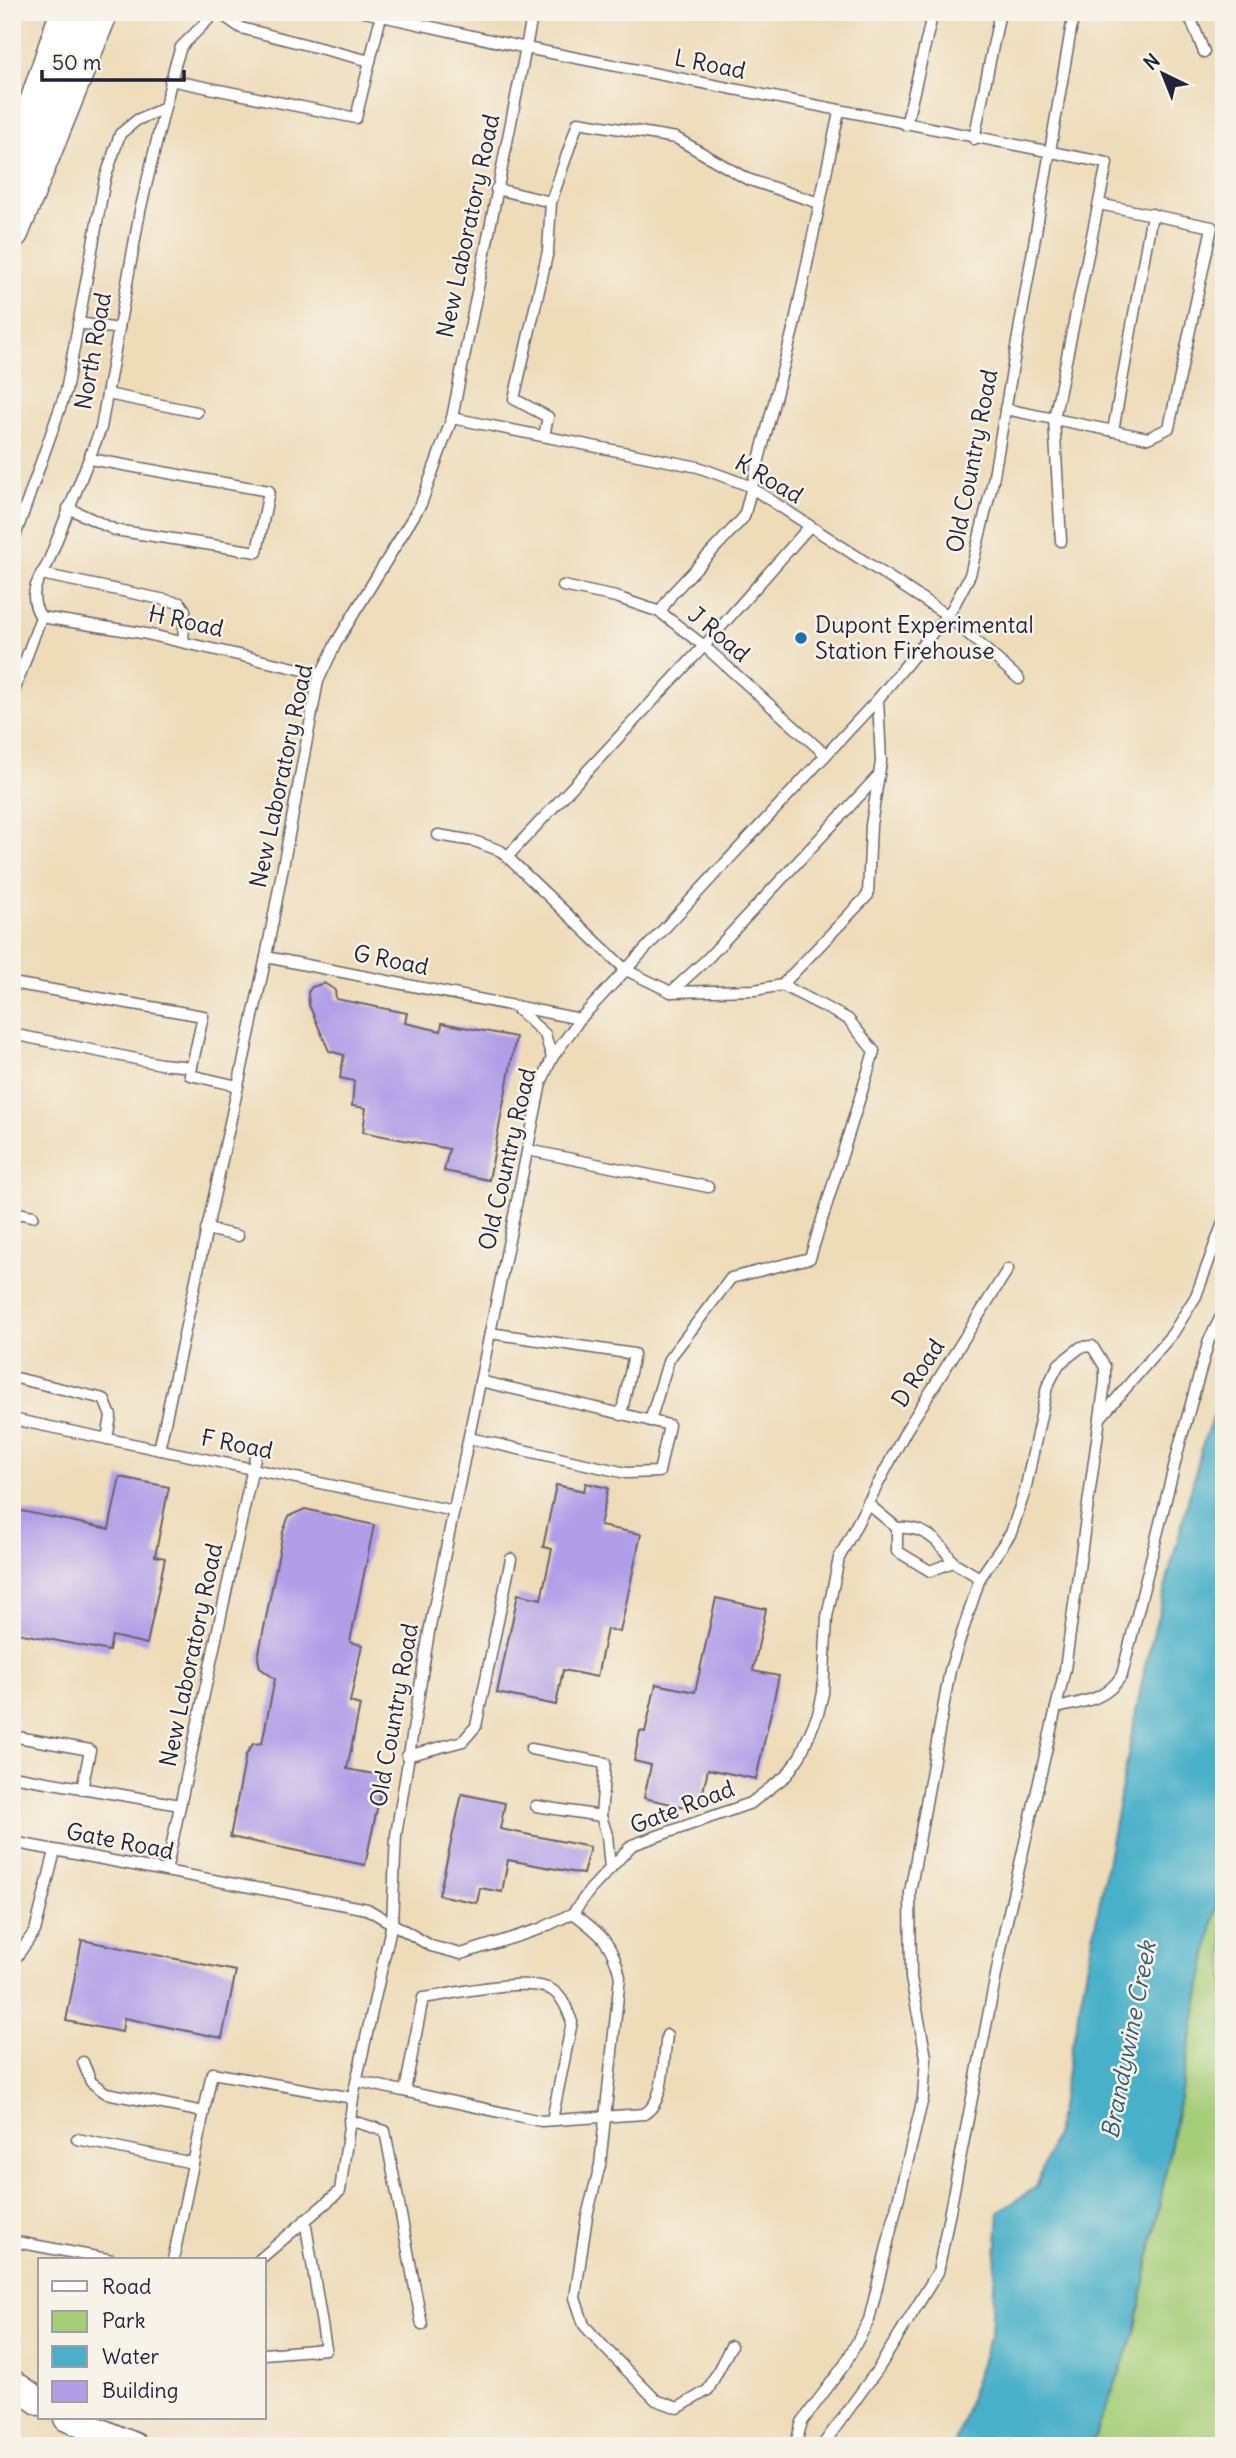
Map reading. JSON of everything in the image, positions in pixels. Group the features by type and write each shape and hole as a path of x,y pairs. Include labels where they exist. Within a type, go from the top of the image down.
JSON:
{"highway":[{"path":"12,175 67,12"},
{"path":"12,232 101,12"}],"street":[{"path":"12,2383 38,2401"},
{"path":"72,2420 134,2446"}],"lane":[{"path":"217,12 241,28 370,61"},
{"name":"North Road","path":"12,697 41,617 35,608 33,595 101,428 162,109 170,80 181,47 217,12"},
{"name":"L Road","path":"363,12 839,112 1107,163 1099,204"},
{"name":"New Laboratory Road","path":"159,1450 265,957 321,674 336,643 421,504 452,418 533,12"},
{"path":"906,125 933,12"},
{"path":"974,139 1000,12"},
{"name":"Old Country Road","path":"261,2258 340,2191 353,2098 392,1923 396,1835 407,1756 541,1083 552,1058 580,1019 877,699 947,615 970,575 993,481 1074,12"},
{"path":"1185,12 1204,52"},
{"path":"170,80 356,118 381,16"},
{"path":"12,545 59,415 105,179 120,134 136,120 162,109"},
{"path":"660,612 673,594 744,517 794,326 839,112"},
{"path":"544,436 548,417 514,399 548,251 551,202 578,122 676,138 747,179 819,204"},
{"path":"496,189 551,202"},
{"path":"1005,409 1054,419 1113,430 1148,438 1169,428 1212,227 1099,204 1054,419 1061,541"},
{"path":"1113,430 1152,214"},
{"path":"78,323 119,329"},
{"path":"107,394 197,412"},
{"name":"K Road","path":"452,418 698,467 753,490 947,615 1019,679"},
{"path":"68,508 115,530 257,552 269,491 89,459"},
{"path":"508,857 704,646 809,527"},
{"path":"41,574 180,603 186,610 183,642"},
{"name":"J Road","path":"563,586 628,600 660,612 704,646 825,755"},
{"name":"H Road","path":"41,617 183,642 321,674"},
{"path":"438,835 474,841 501,851 626,970 671,992 755,990 782,985 868,895 871,825 881,762 877,699"},
{"path":"671,992 708,958 878,776"},
{"name":"G Road","path":"265,957 580,1019"},
{"path":"12,983 203,1016 190,1074 238,1086"},
{"path":"650,1421 669,1359 731,1278 810,1258 874,1052 848,1019 782,985"},
{"path":"509,1005 528,1016 545,1034 552,1058"},
{"path":"12,1034 161,1064 192,1067"},
{"path":"528,1150 708,1187"},
{"path":"12,1212 33,1216"},
{"path":"1100,1418 1173,1333 1196,1296 1224,1220"},
{"path":"206,1229 238,1236"},
{"name":"D Road","path":"867,1503 907,1429 1008,1269"},
{"path":"1056,1708 1093,1699 1112,1691 1122,1675 1180,1443 1209,1340 1224,1311"},
{"path":"490,1333 634,1354 621,1415"},
{"path":"795,2446 802,2422 845,2364 869,2320 923,2098 926,2057 911,1978 910,1892 950,1670 980,1578 1014,1522 1025,1492 1047,1387 1059,1364 1081,1347 1092,1346 1105,1367 1065,1669 1005,1929 938,2272 878,2369 822,2446"},
{"path":"12,1377 104,1399 111,1416 107,1439"},
{"path":"469,1438 626,1473 659,1472 669,1425 480,1381"},
{"name":"F Road","path":"12,1419 454,1511"},
{"name":"New Laboratory Road","path":"166,1871 257,1448"},
{"path":"867,1503 897,1528 914,1527 942,1545 953,1562 980,1578"},
{"name":"Gate Road","path":"12,1842 367,1909 431,1946 461,1954 540,1928 573,1913 590,1890 641,1840 751,1803 787,1775 818,1714 823,1693 827,1617 839,1559 867,1503"},
{"path":"897,1528 897,1551 930,1571 953,1562"},
{"path":"407,1756 463,1741 476,1726 511,1559"},
{"path":"12,1736 90,1750 82,1789"},
{"path":"531,1749 605,1763 601,1816 607,1835 610,1869"},
{"path":"12,1776 180,1805"},
{"path":"537,1806 601,1816"},
{"path":"12,1964 35,1931 55,1851"},
{"path":"573,1913 598,1932 615,1954 620,1977 600,2165 587,2217 575,2298 584,2325 656,2400 678,2408 708,2390 731,2346"},
{"path":"405,2091 423,1998 535,1984 554,1991 566,2007 572,2022 552,2120"},
{"path":"357,2081 541,2121 644,2114 651,2110 657,2100 667,2035"},
{"path":"83,2062 91,2082 106,2093 204,2112"},
{"path":"173,2258 212,2073 353,2098"},
{"path":"349,2120 385,2131 422,2325"},
{"path":"77,2139 193,2163"},
{"path":"266,2354 326,2349 305,2220"},
{"path":"12,2241 101,2258"}],"green space":[{"path":"1224,1865 1224,2446 1091,2446 1135,2333"}],"water":[{"name":"Brandywine Creek","path":"1224,1390 1224,1865 1135,2333 1091,2446 954,2446 991,2332 999,2212 1036,2187 1055,2134 1145,1666 1204,1439"}],"building":[{"path":"324,983 335,990 336,999 407,1013 405,1023 441,1031 442,1023 516,1037 489,1180 444,1171 449,1149 363,1132 366,1108 352,1106 354,1081 340,1078 344,1055 329,1051 309,1005 308,992 312,987"},
{"path":"120,1477 169,1487 155,1556 165,1558 147,1644 112,1636 109,1651 12,1632 12,1509 109,1529"},
{"path":"586,1483 608,1488 600,1526 641,1534 620,1632 607,1629 597,1677 563,1670 556,1705 497,1693 518,1594 541,1599 552,1549 543,1547 556,1485 584,1491"},
{"path":"305,1509 374,1525 350,1642 362,1645 350,1702 360,1705 347,1769 384,1776 365,1865 230,1837 246,1755 253,1744 262,1743 275,1679 260,1668 258,1658 283,1532 289,1516"},
{"path":"716,1598 766,1609 753,1671 779,1676 756,1779 708,1769 699,1810 644,1798 651,1765 634,1761 640,1731 645,1732 656,1684 695,1692"},
{"path":"462,1794 505,1803 500,1829 590,1847 583,1874 508,1860 502,1892 480,1888 477,1903 439,1895"},
{"path":"82,1940 236,1971 222,2038 124,2018 122,2032 66,2021"}],"place":[{"name":"Dupont Experimental Station Firehouse","path":"801,638"}]}
